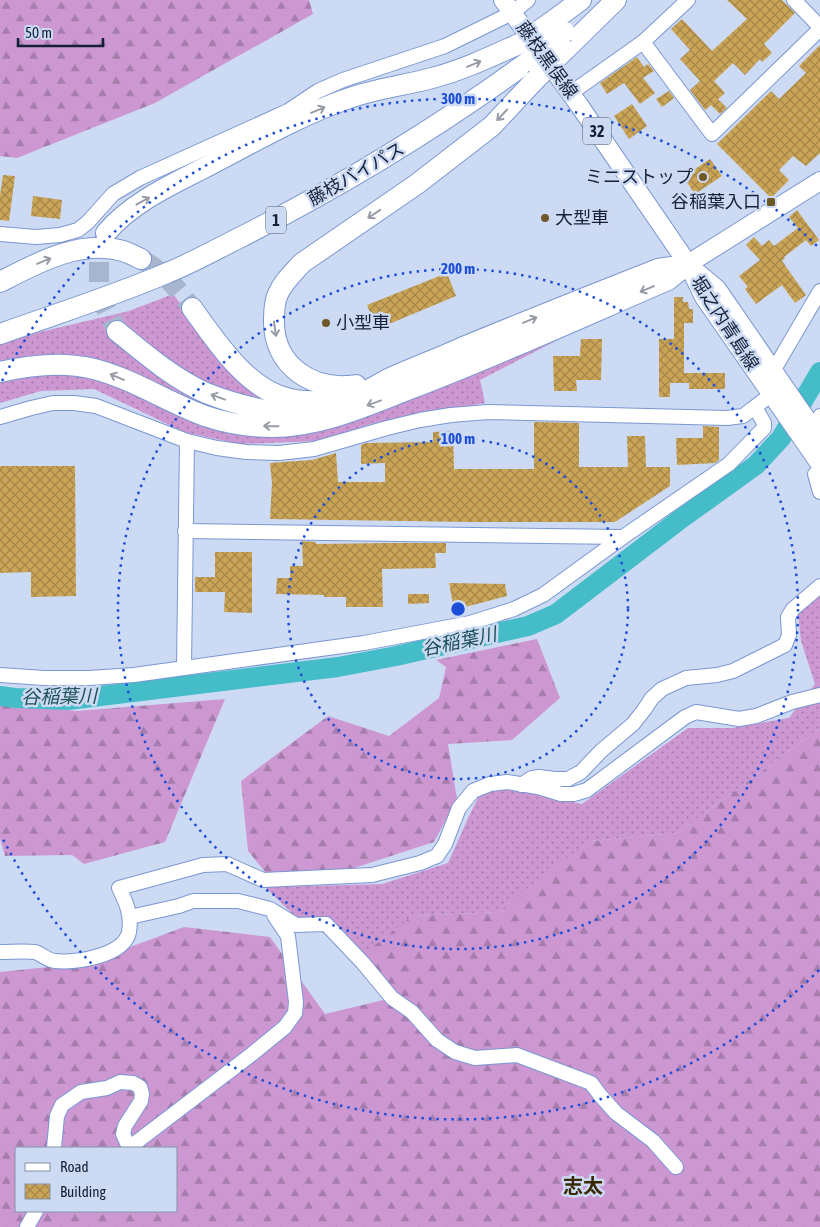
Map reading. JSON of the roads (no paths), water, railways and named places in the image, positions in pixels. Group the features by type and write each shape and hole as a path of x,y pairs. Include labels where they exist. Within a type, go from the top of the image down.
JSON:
{"highway":[{"name":"1","path":"392,387 330,386 311,380 293,368 280,351 274,329 274,310 278,294 286,280 302,263 418,184 492,126 536,80 581,0"},
{"name":"藤枝バイパス","path":"0,334 169,273 274,220 393,153 462,108 525,52 561,34 601,0"},
{"name":"1","path":"561,34 616,0"},
{"name":"1","path":"106,233 115,222 136,206 188,176 305,116 344,99 375,90 432,78 525,52"},
{"path":"0,282 37,263 83,248 107,248 123,251 141,258"},
{"name":"1","path":"192,308 218,344 245,374 267,391 289,399 333,400 453,373 668,280 688,264"},
{"name":"1","path":"0,372 40,365 67,365 93,368 205,416 250,425 273,427 303,424 352,411 392,387 495,334 658,269 688,264"},
{"name":"1","path":"117,331 152,360 183,380 206,392 239,404 271,411 311,414 352,411"}],"main road":[{"name":"藤枝黒俣線","path":"508,6 571,93 688,264"},
{"path":"688,264 820,181"},
{"name":"堀之内青島線","path":"688,264 704,297 770,383 786,402 812,427 820,464"}],"street":[{"path":"0,234 36,237 60,235 78,230 88,222 113,194 140,178 288,111 318,91 343,80 445,46 508,6 528,0"},
{"path":"571,93 643,42 688,0"},
{"path":"643,42 712,134 820,28 794,0"},
{"path":"0,416 53,403 74,402 96,406 186,441 246,452 279,453 314,450 386,428 451,415 488,412 727,418 743,416 755,407 770,383 820,291"},
{"path":"0,675 88,678 134,675 364,643 470,623 514,609 543,595 729,464 764,428 764,422 755,407"},
{"path":"184,667 186,441"},
{"path":"820,470 815,474 820,492"},
{"path":"186,531 623,537"},
{"path":"522,785 532,778 568,779 581,772 601,751 633,724 652,698 662,689 686,678 717,675 733,671 785,645 789,635 788,617 792,609 820,586"},
{"path":"0,952 37,952 47,960 56,961 78,961 102,955 121,945 129,934 130,917 119,888 203,865 227,864 263,880 372,875 420,863 437,856 445,844 459,808 473,791 490,784 507,782 538,787 561,794 574,794 587,790 685,717 696,712 739,719 756,716 792,702 820,695"},
{"path":"130,917 193,901 238,901 270,909 296,925 326,924 392,998 412,1012 437,1040 455,1052 475,1058 517,1055 592,1083 616,1113 653,1141 676,1167"},
{"path":"54,1147 57,1116 62,1106 81,1092 107,1088 120,1082 133,1083 140,1087 141,1101 125,1126 123,1134 127,1143 134,1144 285,1027 295,1013 296,1002 288,936 270,909"},
{"path":"27,1227 35,1212"}],"waterway":[{"name":"谷稲葉川","path":"0,696 68,700 338,667 528,626 556,614 678,521 756,465 781,438 820,372"}],"tunnel":[{"path":"106,233 99,255 99,283 102,301 117,331"},
{"path":"141,259 157,269 192,308"}],"place":[{"name":"ミニストップ","path":"703,177"},
{"name":"谷稲葉入口","path":"771,202"},
{"name":"大型車","path":"545,218"},
{"name":"小型車","path":"326,323"}],"district":[{"name":"志太","path":"583,1186"}]}
